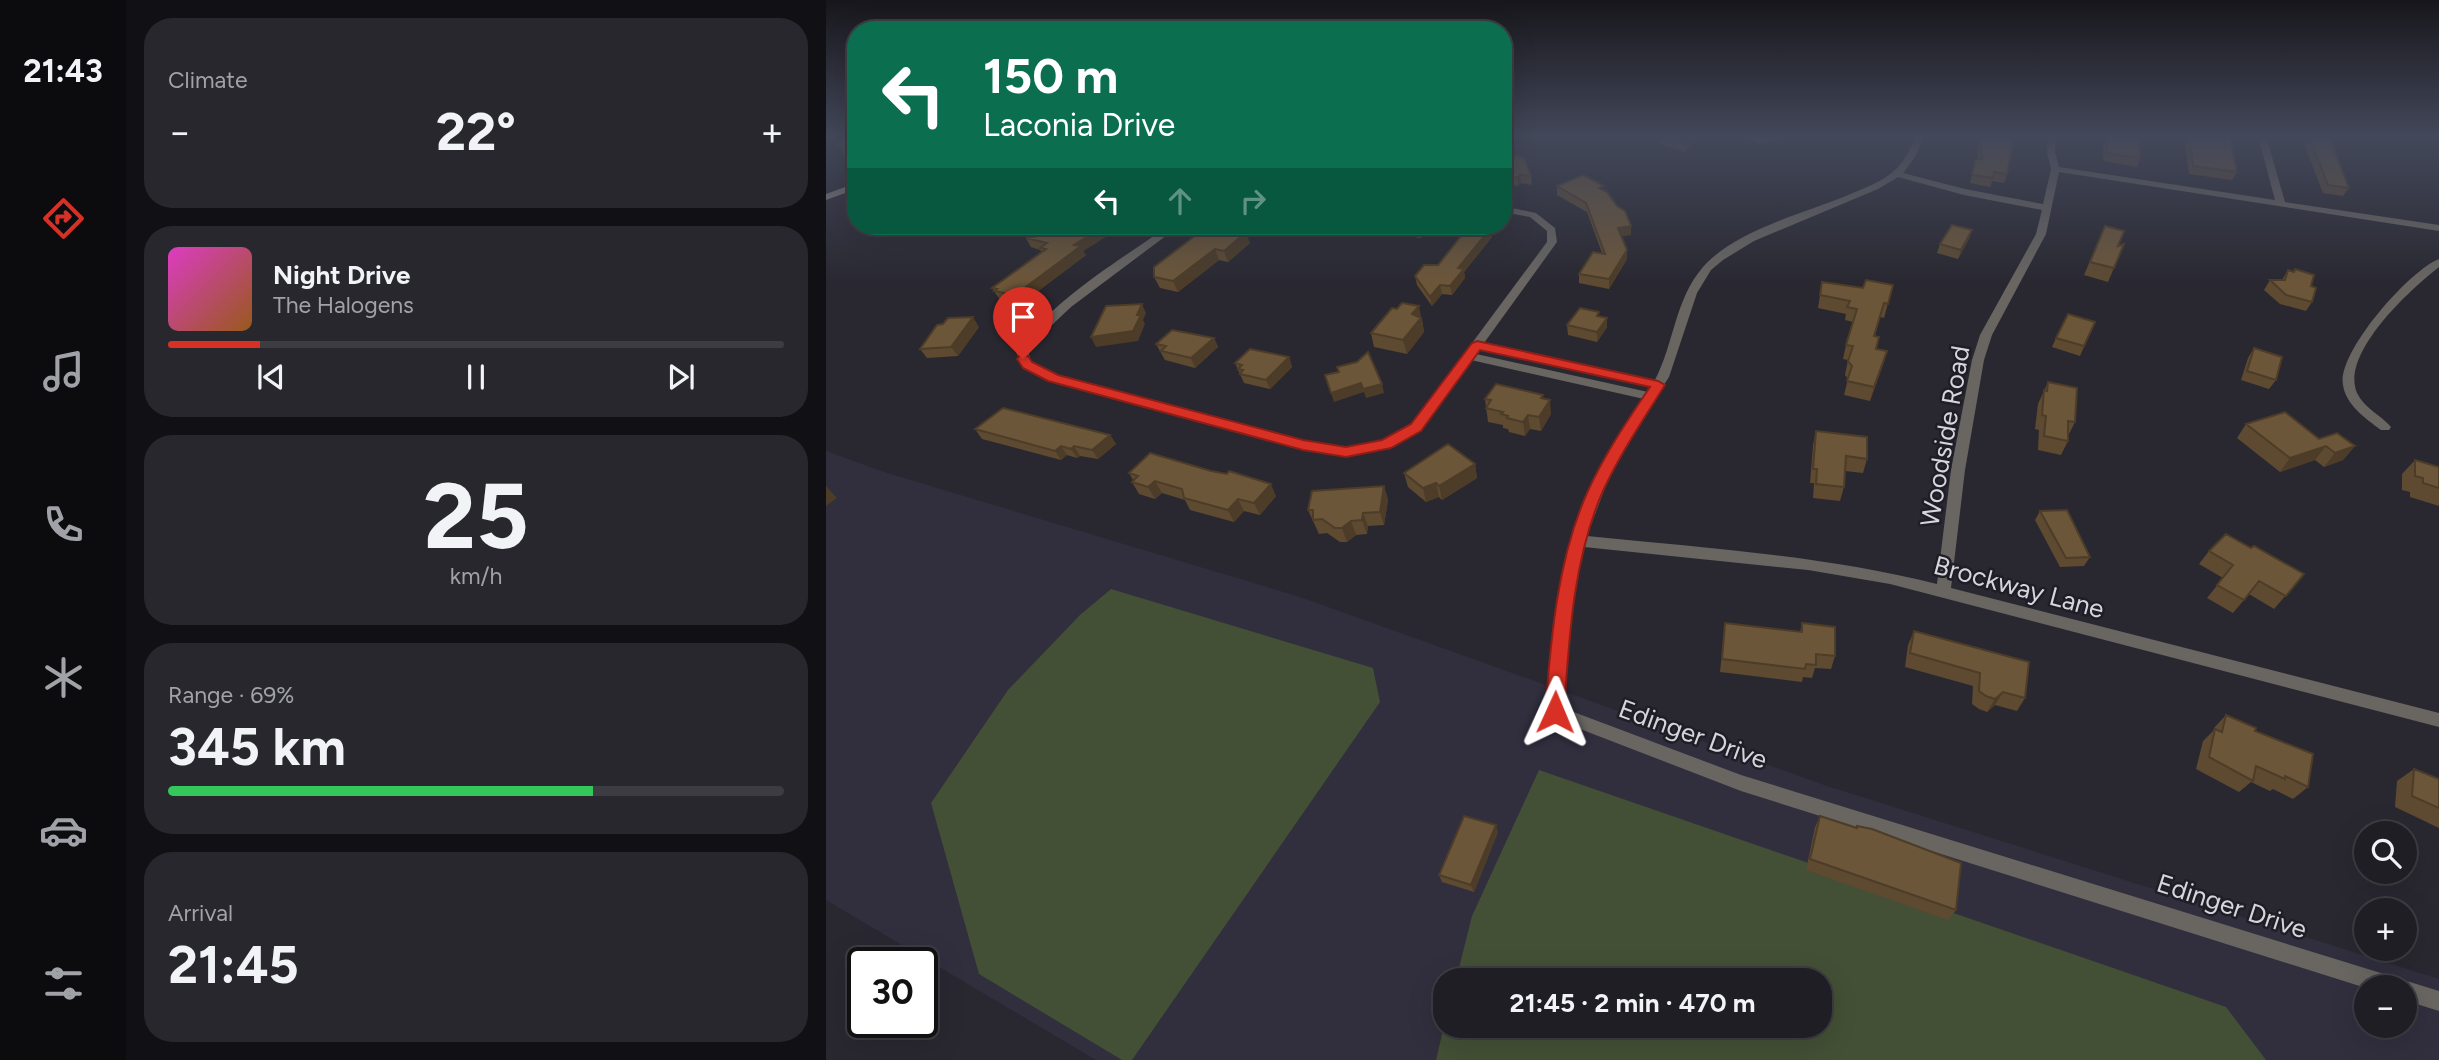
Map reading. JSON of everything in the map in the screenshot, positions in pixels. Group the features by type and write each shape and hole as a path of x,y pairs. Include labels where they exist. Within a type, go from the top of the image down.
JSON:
{"street":[{"name":"Edinger Drive","path":"1877,185 1767,231 1716,260 1707,269 1687,302 1668,365 1655,391 1618,447 1600,482 1580,541 1561,618 1555,712 1741,783 2356,975"},
{"path":"1939,185 2048,208"},
{"name":"Woodside Road","path":"1942,592 1958,470 1978,360 1986,335 2041,234 2052,185"},
{"path":"2161,185 2439,228"},
{"path":"2275,185 2281,204"},
{"path":"826,197 847,189"},
{"path":"1162,235 1045,324 1022,352 1027,365 1053,378 1303,445 1346,452 1386,444 1416,428 1554,237 1552,230 1540,218 1512,211"},
{"path":"2385,427 2361,410 2353,398 2348,376 2351,365 2366,338 2390,305 2439,262"},
{"path":"1477,345 1655,391"},
{"path":"1469,356 1655,391"},
{"name":"Brockway Lane","path":"1580,541 1808,564 1891,578 2439,720"},
{"path":"2417,994 2439,1001"}],"shaded area":[{"path":"826,451 884,472 1300,597 1827,786 2354,952 2354,961 2382,961 2439,979 2439,1060 1096,1060 938,966 938,947 905,947 826,900"}],"green space":[{"path":"1111,589 1373,668 1380,702 1132,1060 1122,1060 979,974 931,803 1008,690 1080,615"},
{"path":"1539,770 2226,1007 2266,1060 1436,1060 1441,1038 1832,1038 1832,968 1459,968 1472,916"}],"building":[{"path":"1603,185 1599,188 1607,192 1617,206 1625,211 1631,226 1618,228 1627,250 1609,279 1579,274 1593,252 1605,254 1586,203 1557,186"},
{"path":"1952,225 1972,230 1961,250 1940,244"},
{"path":"2105,226 2124,231 2118,246 2124,244 2114,268 2090,262"},
{"path":"1044,235 1090,235 1074,245 1081,246 1015,295 994,291 997,289 992,288 1046,249 1040,248 1047,243 1026,238"},
{"path":"1196,235 1243,235 1224,251 1215,249 1173,281 1154,277 1154,267"},
{"path":"1462,235 1485,235 1458,268 1464,269 1450,286 1440,285 1430,297 1415,276 1424,265 1438,265"},
{"path":"2295,269 2314,275 2311,286 2316,288 2312,302 2286,295 2270,280 2285,280 2288,270 2294,272"},
{"path":"1866,280 1893,285 1888,304 1884,303 1874,336 1879,337 1876,349 1887,351 1874,387 1847,381 1852,366 1848,361 1853,346 1846,345 1857,309 1847,307 1850,301 1820,295 1822,282 1863,288"},
{"path":"1402,303 1419,306 1412,314 1421,318 1403,340 1371,333 1392,308 1397,309"},
{"path":"1142,304 1137,315 1141,315 1133,331 1091,337 1106,306"},
{"path":"1580,308 1599,312 1597,316 1607,318 1597,332 1567,325"},
{"path":"2068,314 2095,322 2084,346 2056,338"},
{"path":"973,317 951,347 920,349 937,325 943,324 948,318"},
{"path":"1172,330 1214,338 1191,358 1161,351 1166,346 1156,344"},
{"path":"2254,348 2282,357 2276,380 2247,371"},
{"path":"1250,349 1289,357 1266,380 1240,374 1243,370 1238,369 1242,365 1235,363"},
{"path":"1368,352 1382,384 1363,389 1361,383 1331,393 1325,375 1339,372 1337,367 1357,362"},
{"path":"2048,382 2077,388 2075,422 2068,421 2068,441 2044,436 2046,416 2042,415 2044,390 2047,391"},
{"path":"1496,384 1543,395 1541,398 1550,400 1539,417 1528,415 1523,422 1507,418 1508,416 1501,414 1503,412 1486,408 1491,400 1485,399"},
{"path":"1003,408 1110,435 1092,450 1061,446 1055,451 975,429"},
{"path":"2285,412 2319,439 2337,433 2355,446 2335,453 2326,446 2290,458 2246,424"},
{"path":"1816,431 1867,437 1867,459 1846,456 1844,487 1816,484 1817,469 1813,469"},
{"path":"1448,444 1475,464 1439,486 1436,483 1423,488 1404,473"},
{"path":"1150,453 1211,471 1227,474 1229,471 1271,484 1254,503 1238,499 1228,510 1184,498 1182,489 1155,481 1148,487 1132,482 1138,476 1129,473"},
{"path":"2415,460 2439,467 2439,488 2423,483 2423,478 2415,476"},
{"path":"1384,486 1380,512 1363,513 1362,520 1351,521 1342,528 1335,528 1322,519 1313,520 1313,510 1308,510 1312,491"},
{"path":"2067,510 2090,557 2066,558 2040,511"},
{"path":"2226,534 2304,574 2286,596 2259,581 2244,600 2217,585 2233,565 2209,551"},
{"path":"1725,623 1802,632 1802,623 1835,627 1835,656 1816,654 1816,665 1806,664 1805,669 1722,659"},
{"path":"1914,631 2029,662 2025,698 2003,692 1995,699 1986,696 1979,691 1980,673 1910,653"},
{"path":"2226,715 2256,728 2255,731 2313,754 2308,787 2256,766 2253,781 2209,757 2215,729 2222,732"},
{"path":"2414,769 2439,779 2439,808 2412,796"},
{"path":"1464,816 1496,825 1471,885 1439,875"},
{"path":"1820,816 1857,828 1872,829 1961,863 1956,910 1810,859"}],"route":[{"path":"1023,359 1027,365 1053,378 1303,445 1346,452 1386,444 1416,428 1477,345 1658,385 1618,447 1594,494 1561,618 1555,676 1555,712"}]}
